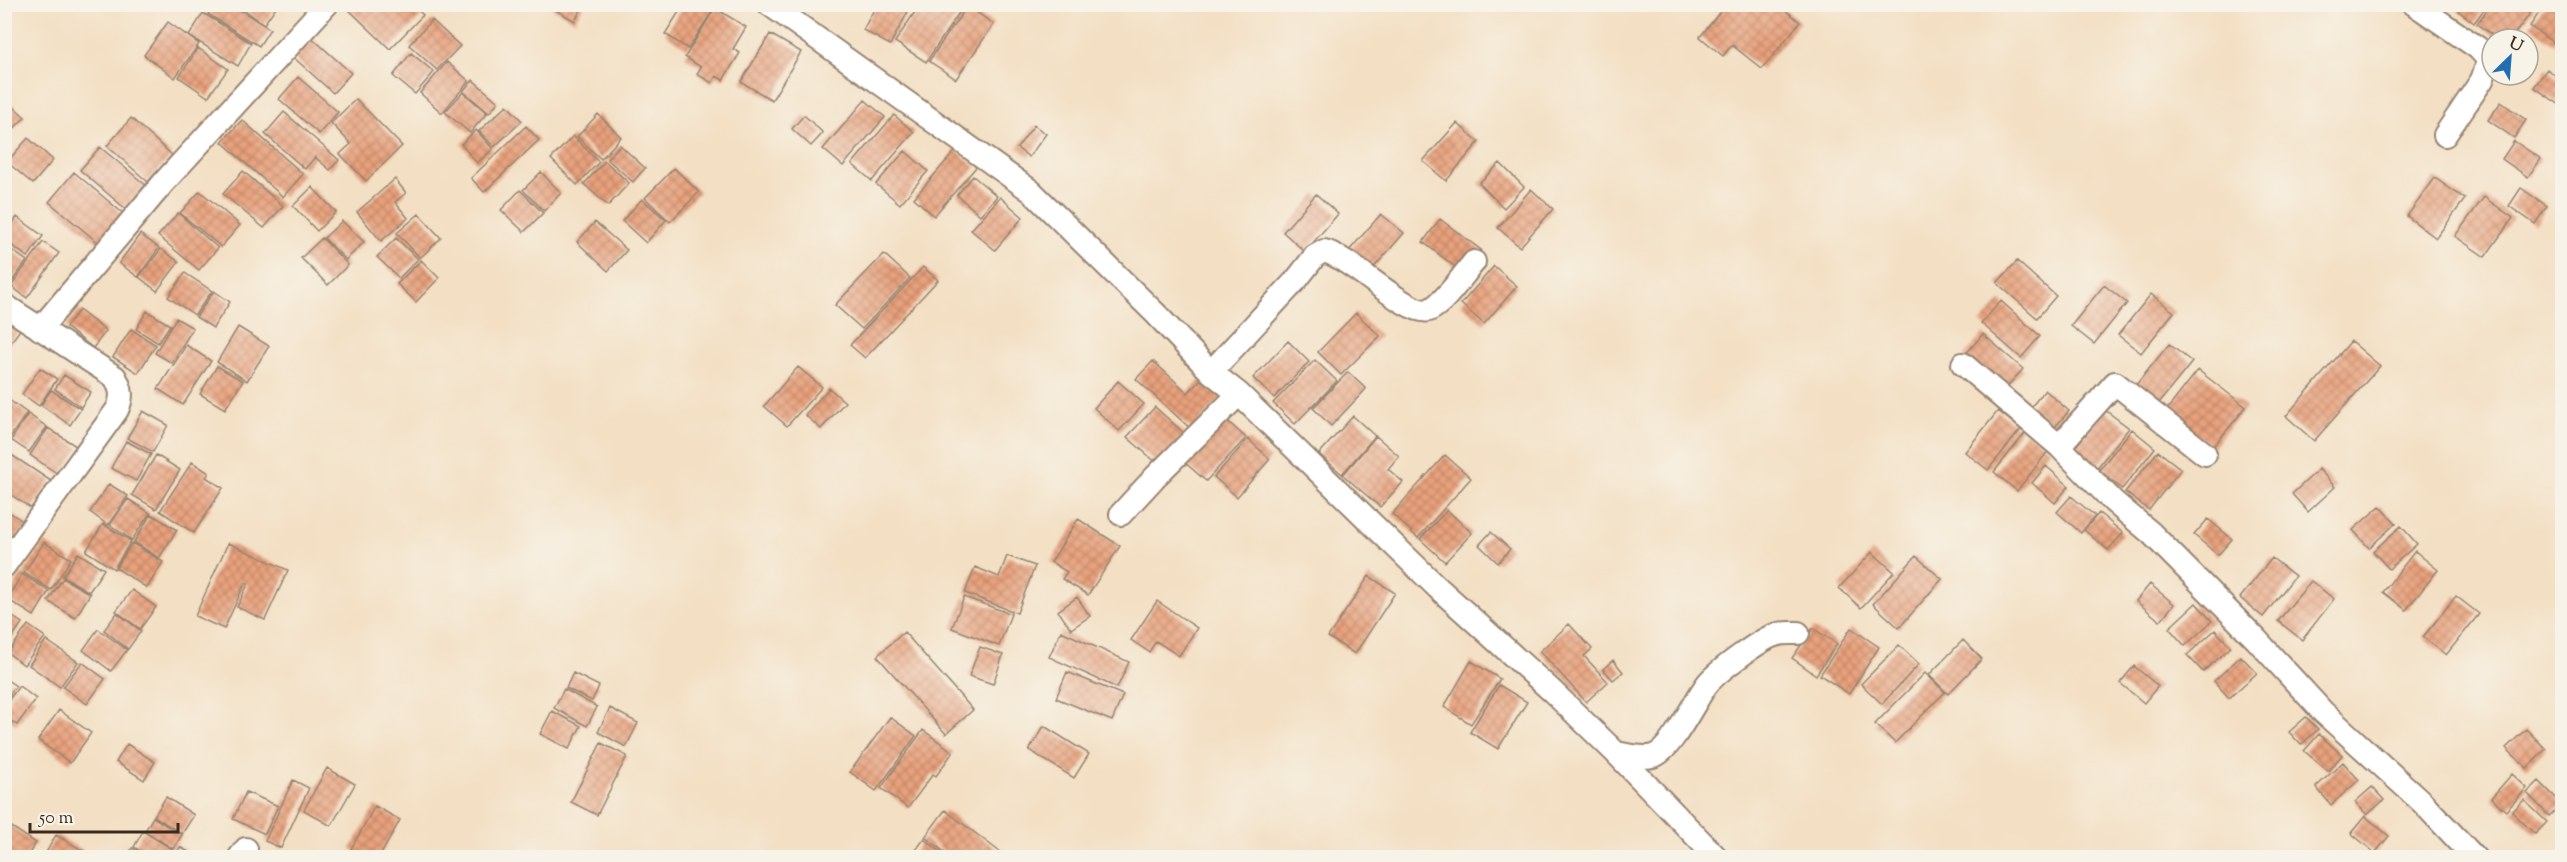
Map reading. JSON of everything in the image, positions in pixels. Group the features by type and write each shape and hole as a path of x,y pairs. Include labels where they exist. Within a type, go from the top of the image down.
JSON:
{"street":[{"path":"40,329 165,181 327,4"},
{"path":"769,4 1031,191 1156,314 1211,372 1239,394 1437,587 1553,692 1616,753 1717,858"},
{"path":"2426,8 2478,48 2489,60 2482,80 2445,135"},
{"path":"1211,372 1297,279 1315,256 1324,251 1352,264 1395,297 1423,311 1431,309 1442,301 1474,262"},
{"path":"4,305 115,378 120,386 122,399 117,410 4,566"},
{"path":"1963,364 2059,446 2114,502 2159,541 2256,639 2323,712 2422,802 2475,858"},
{"path":"2059,446 2115,383 2205,454"},
{"path":"1121,514 1239,394"},
{"path":"1616,753 1642,757 1654,756 1665,747 1709,683 1721,672 1773,635 1783,632 1798,633"}],"building":[{"path":"214,4 231,4 270,29 259,46 208,14"},
{"path":"236,4 278,4 264,24"},
{"path":"346,4 383,4 389,10 395,4 412,4 423,15 390,49 345,6"},
{"path":"554,4 584,4 575,21 552,8"},
{"path":"684,4 711,4 715,7 688,49 665,34"},
{"path":"877,4 912,4 890,45 863,30"},
{"path":"920,4 965,4 926,62 895,42"},
{"path":"1726,4 1778,4 1800,22 1762,69 1732,45 1723,56 1700,37"},
{"path":"2450,4 2488,4 2474,23"},
{"path":"2491,4 2532,4 2535,7 2520,27 2481,27 2477,24"},
{"path":"2545,4 2562,4 2562,42 2559,47 2540,33 2540,27 2530,26"},
{"path":"967,6 994,24 956,79 929,61"},
{"path":"715,8 746,27 733,49 740,53 723,80 716,76 712,83 697,74 701,67 685,57"},
{"path":"203,13 251,43 238,66 189,36"},
{"path":"432,20 460,46 437,70 409,45"},
{"path":"168,22 199,44 175,78 144,55"},
{"path":"770,34 801,52 772,100 741,82"},
{"path":"310,36 351,73 333,93 292,56"},
{"path":"198,48 228,69 208,97 179,77"},
{"path":"411,53 434,72 415,94 393,76"},
{"path":"447,62 469,81 442,113 420,93"},
{"path":"2547,69 2562,81 2560,105 2534,87 2540,87 2540,79"},
{"path":"298,77 338,112 319,134 279,99"},
{"path":"473,80 498,102 489,113 463,91"},
{"path":"463,92 487,113 470,133 445,112"},
{"path":"4,98 25,117 4,139"},
{"path":"356,99 402,146 366,181 340,154 351,144 331,123"},
{"path":"865,100 885,117 843,166 823,149"},
{"path":"2501,102 2526,120 2514,138 2488,120"},
{"path":"507,105 522,121 494,147 479,131"},
{"path":"284,112 339,160 330,170 315,157 305,169 265,134"},
{"path":"598,114 621,137 601,159 577,137"},
{"path":"804,115 823,133 811,146 792,129"},
{"path":"894,115 914,132 872,181 852,164"},
{"path":"131,118 172,155 148,182 107,146"},
{"path":"242,120 303,174 283,197 222,142"},
{"path":"1457,123 1479,142 1446,181 1423,161"},
{"path":"1034,125 1046,134 1029,157 1017,148"},
{"path":"526,126 539,140 484,192 471,178"},
{"path":"476,130 493,149 477,163 461,144"},
{"path":"573,136 599,162 577,185 551,159"},
{"path":"28,138 53,160 33,184 7,162"},
{"path":"2514,141 2541,159 2528,177 2502,159"},
{"path":"620,145 645,168 633,182 607,159"},
{"path":"100,147 148,187 128,211 80,170"},
{"path":"956,150 976,167 934,216 914,198"},
{"path":"905,151 928,171 900,204 876,184"},
{"path":"605,161 629,183 608,206 584,184"},
{"path":"1500,163 1524,187 1504,208 1479,183"},
{"path":"674,168 699,192 670,222 645,198"},
{"path":"243,171 283,206 264,228 223,194"},
{"path":"74,172 125,215 100,244 49,202"},
{"path":"541,172 561,193 544,211 523,190"},
{"path":"973,176 997,196 980,215 957,195"},
{"path":"2435,178 2465,199 2436,238 2407,216"},
{"path":"395,179 406,193 395,202 408,218 381,241 357,212"},
{"path":"312,187 336,212 317,231 293,206"},
{"path":"2521,188 2547,206 2535,224 2509,206"},
{"path":"1531,189 1553,209 1520,247 1498,228"},
{"path":"520,190 543,213 524,232 501,210"},
{"path":"200,191 240,225 221,247 180,213"},
{"path":"1316,194 1338,214 1305,252 1283,232"},
{"path":"1000,197 1023,217 995,250 971,230"},
{"path":"2484,197 2513,218 2485,257 2455,236"},
{"path":"642,199 666,220 646,243 622,221"},
{"path":"178,213 218,248 199,270 158,236"},
{"path":"419,214 441,238 420,258 397,233"},
{"path":"1381,214 1404,233 1370,272 1348,252"},
{"path":"17,217 43,236 28,257 4,240 4,235"},
{"path":"1440,219 1481,250 1463,273 1423,242"},
{"path":"342,221 364,242 346,260 324,238"},
{"path":"595,222 627,250 608,271 577,242"},
{"path":"140,234 159,248 138,277 119,263"},
{"path":"322,238 348,265 328,285 301,258"},
{"path":"396,238 418,259 399,278 377,257"},
{"path":"43,242 59,253 27,298 11,286"},
{"path":"4,245 27,261 8,287 4,285"},
{"path":"161,249 179,262 157,291 139,277"},
{"path":"884,254 910,278 862,329 835,305"},
{"path":"421,260 439,278 416,302 397,284"},
{"path":"2017,261 2056,296 2037,318 1997,283"},
{"path":"1494,266 1517,286 1484,324 1461,304"},
{"path":"923,267 938,280 865,358 850,345"},
{"path":"185,273 212,291 195,315 168,297"},
{"path":"2104,285 2127,303 2094,344 2071,326"},
{"path":"214,291 230,302 213,328 196,317"},
{"path":"2151,294 2174,312 2141,353 2118,335"},
{"path":"2001,301 2040,336 2021,358 1981,323"},
{"path":"79,310 106,331 93,348 66,327"},
{"path":"147,311 170,325 158,343 136,329"},
{"path":"1356,313 1380,336 1341,375 1318,352"},
{"path":"4,315 22,327 4,352"},
{"path":"176,318 193,328 172,363 155,353"},
{"path":"238,327 269,346 247,381 217,362"},
{"path":"131,329 156,345 138,373 113,357"},
{"path":"1983,334 2023,369 2003,391 1964,356"},
{"path":"1288,341 1309,362 1274,398 1253,378"},
{"path":"2351,341 2380,366 2314,441 2286,416"},
{"path":"2169,344 2192,362 2159,403 2136,385"},
{"path":"186,345 211,361 183,405 158,389"},
{"path":"1315,360 1337,381 1295,424 1273,403"},
{"path":"1153,361 1188,393 1205,375 1225,394 1192,430 1136,379"},
{"path":"217,366 243,381 225,409 200,394"},
{"path":"798,367 822,387 787,426 764,406"},
{"path":"40,368 57,379 39,406 22,394"},
{"path":"2198,370 2246,407 2213,447 2166,411"},
{"path":"1348,372 1366,389 1331,426 1313,408"},
{"path":"64,375 91,392 81,407 55,389"},
{"path":"1118,381 1144,404 1119,431 1094,408"},
{"path":"829,388 845,402 821,429 805,415"},
{"path":"51,390 81,409 70,425 41,405"},
{"path":"2045,390 2069,411 2055,427 2031,407"},
{"path":"5,397 27,413 9,439 5,436"},
{"path":"1155,407 1185,434 1158,464 1127,437"},
{"path":"2105,410 2129,428 2096,469 2073,450"},
{"path":"143,411 168,425 153,452 127,438"},
{"path":"1998,411 2021,429 1988,470 1965,452"},
{"path":"28,414 47,427 29,452 11,440"},
{"path":"1222,416 1246,438 1206,481 1182,460"},
{"path":"1353,416 1375,436 1342,474 1319,454"},
{"path":"48,428 79,448 61,476 30,455"},
{"path":"2132,429 2155,448 2122,489 2099,470"},
{"path":"2026,432 2049,450 2017,491 1994,472"},
{"path":"1376,436 1399,456 1388,469 1403,482 1380,507 1343,475"},
{"path":"1248,439 1270,459 1237,497 1214,477"},
{"path":"126,441 151,454 136,481 111,468"},
{"path":"2158,451 2181,469 2149,510 2125,492"},
{"path":"10,454 51,481 32,509 4,490 4,461"},
{"path":"156,455 180,470 156,509 132,495"},
{"path":"1445,455 1471,478 1418,538 1392,514"},
{"path":"192,462 209,473 206,477 223,488 194,533 160,511"},
{"path":"2046,466 2069,486 2055,503 2032,483"},
{"path":"2319,469 2335,487 2308,512 2292,494"},
{"path":"109,484 128,496 108,525 90,512"},
{"path":"2071,496 2095,516 2081,533 2057,512"},
{"path":"128,499 150,513 132,540 110,525"},
{"path":"2380,506 2396,523 2369,548 2353,530"},
{"path":"1447,510 1472,533 1445,562 1420,539"},
{"path":"8,511 28,525 4,550 4,516"},
{"path":"2099,513 2123,533 2108,550 2084,530"},
{"path":"151,514 177,530 159,558 134,542"},
{"path":"1078,519 1120,546 1088,595 1062,579 1067,572 1051,562"},
{"path":"2208,519 2232,539 2218,555 2194,535"},
{"path":"103,524 131,541 114,569 86,551"},
{"path":"2401,526 2417,544 2389,569 2373,551"},
{"path":"1491,532 1510,549 1498,563 1479,545"},
{"path":"44,542 71,559 51,590 24,573"},
{"path":"132,543 163,562 147,588 116,568"},
{"path":"228,543 288,570 265,620 237,607 248,584 245,583 224,629 195,616"},
{"path":"2415,551 2438,570 2406,610 2383,592"},
{"path":"1872,552 1894,572 1861,608 1839,588"},
{"path":"78,553 104,569 89,592 63,576"},
{"path":"1007,556 1035,566 1017,613 965,593 975,567 999,577"},
{"path":"1916,556 1942,579 1899,628 1873,604"},
{"path":"2272,558 2295,576 2263,617 2240,598"},
{"path":"22,574 49,591 34,616 7,599"},
{"path":"1369,576 1395,593 1355,654 1328,637"},
{"path":"63,578 90,594 75,618 48,601"},
{"path":"2311,581 2334,599 2302,640 2278,621"},
{"path":"2150,584 2174,604 2160,621 2136,601"},
{"path":"132,590 156,607 140,629 116,611"},
{"path":"2456,596 2479,614 2446,655 2423,637"},
{"path":"964,597 1011,614 999,646 952,628"},
{"path":"1077,597 1090,616 1071,629 1058,611"},
{"path":"1157,601 1197,628 1179,656 1156,641 1149,652 1131,640"},
{"path":"2196,603 2212,621 2185,646 2169,628"},
{"path":"4,611 22,623 4,649"},
{"path":"117,613 141,631 128,649 104,630"},
{"path":"1569,624 1592,649 1584,656 1608,682 1586,702 1540,651"},
{"path":"28,625 45,637 24,665 8,653"},
{"path":"1813,628 1837,644 1816,675 1792,658"},
{"path":"1851,628 1879,647 1849,694 1820,675"},
{"path":"98,629 127,650 111,671 83,650"},
{"path":"2215,630 2231,647 2203,672 2187,655"},
{"path":"1061,631 1129,662 1117,688 1049,657"},
{"path":"904,632 973,710 946,734 877,656"},
{"path":"46,640 78,662 60,687 29,665"},
{"path":"1963,640 1982,659 1948,694 1929,675"},
{"path":"1899,645 1919,664 1882,704 1861,684"},
{"path":"980,647 1003,655 993,684 969,676"},
{"path":"2241,656 2257,673 2229,698 2214,681"},
{"path":"1613,660 1623,672 1613,680 1603,669"},
{"path":"1471,661 1500,679 1471,724 1444,707"},
{"path":"82,662 105,679 87,704 63,687"},
{"path":"2134,666 2158,686 2144,703 2120,683"},
{"path":"1067,672 1123,695 1112,721 1056,698"},
{"path":"573,673 599,686 592,701 566,688"},
{"path":"1925,673 1945,692 1895,743 1875,724"},
{"path":"4,678 16,686 4,701"},
{"path":"1499,685 1527,702 1498,749 1470,732"},
{"path":"19,686 36,699 17,725 4,716 4,706"},
{"path":"564,689 597,707 587,726 554,708"},
{"path":"610,708 638,723 626,747 598,732"},
{"path":"59,710 91,733 70,763 38,740"},
{"path":"552,711 581,726 569,749 540,734"},
{"path":"890,717 916,736 876,791 850,772"},
{"path":"2306,717 2318,729 2301,745 2289,732"},
{"path":"1044,726 1089,754 1074,778 1029,750"},
{"path":"2526,729 2546,749 2527,768 2506,748"},
{"path":"923,730 953,752 936,776 933,774 908,808 881,788"},
{"path":"2319,734 2342,755 2328,771 2304,751"},
{"path":"601,743 627,756 597,815 571,802"},
{"path":"127,744 155,762 144,780 116,762"},
{"path":"2343,762 2359,780 2331,805 2316,787"},
{"path":"327,768 355,784 331,826 304,810"},
{"path":"2512,774 2527,788 2506,811 2491,798"},
{"path":"293,780 309,788 281,848 265,841"},
{"path":"2539,781 2562,804 2549,816 2527,793"},
{"path":"2372,787 2384,800 2367,815 2355,802"},
{"path":"246,792 278,806 265,834 233,819"},
{"path":"166,797 194,815 182,834 154,816"},
{"path":"2524,800 2547,822 2535,834 2512,812"},
{"path":"375,806 400,820 379,858 365,858 351,849"},
{"path":"945,810 1000,852 995,858 952,858 925,837"},
{"path":"2365,816 2389,836 2375,853 2351,833"},
{"path":"153,817 182,835 173,849 145,831"},
{"path":"10,826 36,843 26,858 4,858 4,834"},
{"path":"143,831 172,849 167,858 151,858 134,847"},
{"path":"56,835 84,851 80,858 43,858"},
{"path":"924,839 948,858 910,858"},
{"path":"180,847 198,858 174,858"},
{"path":"132,848 148,858 127,858"}]}
